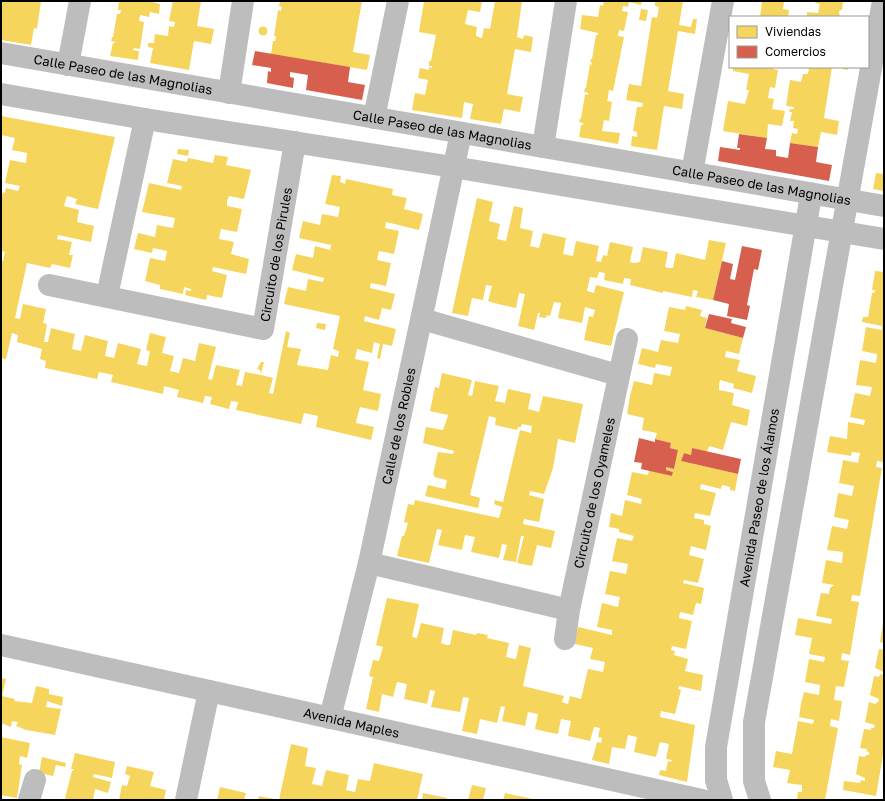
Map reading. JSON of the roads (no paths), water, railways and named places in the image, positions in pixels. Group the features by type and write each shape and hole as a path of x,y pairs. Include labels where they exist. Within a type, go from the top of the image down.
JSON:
{"street":[{"path":"68,65 80,1"},
{"path":"229,93 243,1"},
{"path":"374,118 398,1"},
{"path":"543,147 566,1"},
{"path":"692,173 723,1"},
{"path":"760,800 754,781 754,722 883,1"},
{"name":"Calle Paseo de las Magnolias","path":"1,53 884,206"},
{"path":"1,94 145,119 453,167 884,239"},
{"path":"107,296 145,119"},
{"name":"Calle de los Robles","path":"330,718 369,563 460,133"},
{"name":"Circuito de los Pirules","path":"49,285 263,329 295,142"},
{"name":"Avenida Paseo de los Álamos","path":"722,800 716,780 716,747 811,194"},
{"path":"422,318 618,375"},
{"name":"Circuito de los Oyameles","path":"565,639 569,610 618,375 627,339"},
{"path":"369,563 569,610"},
{"name":"Avenida Maples","path":"1,645 702,800"},
{"path":"186,800 209,691"}]}
